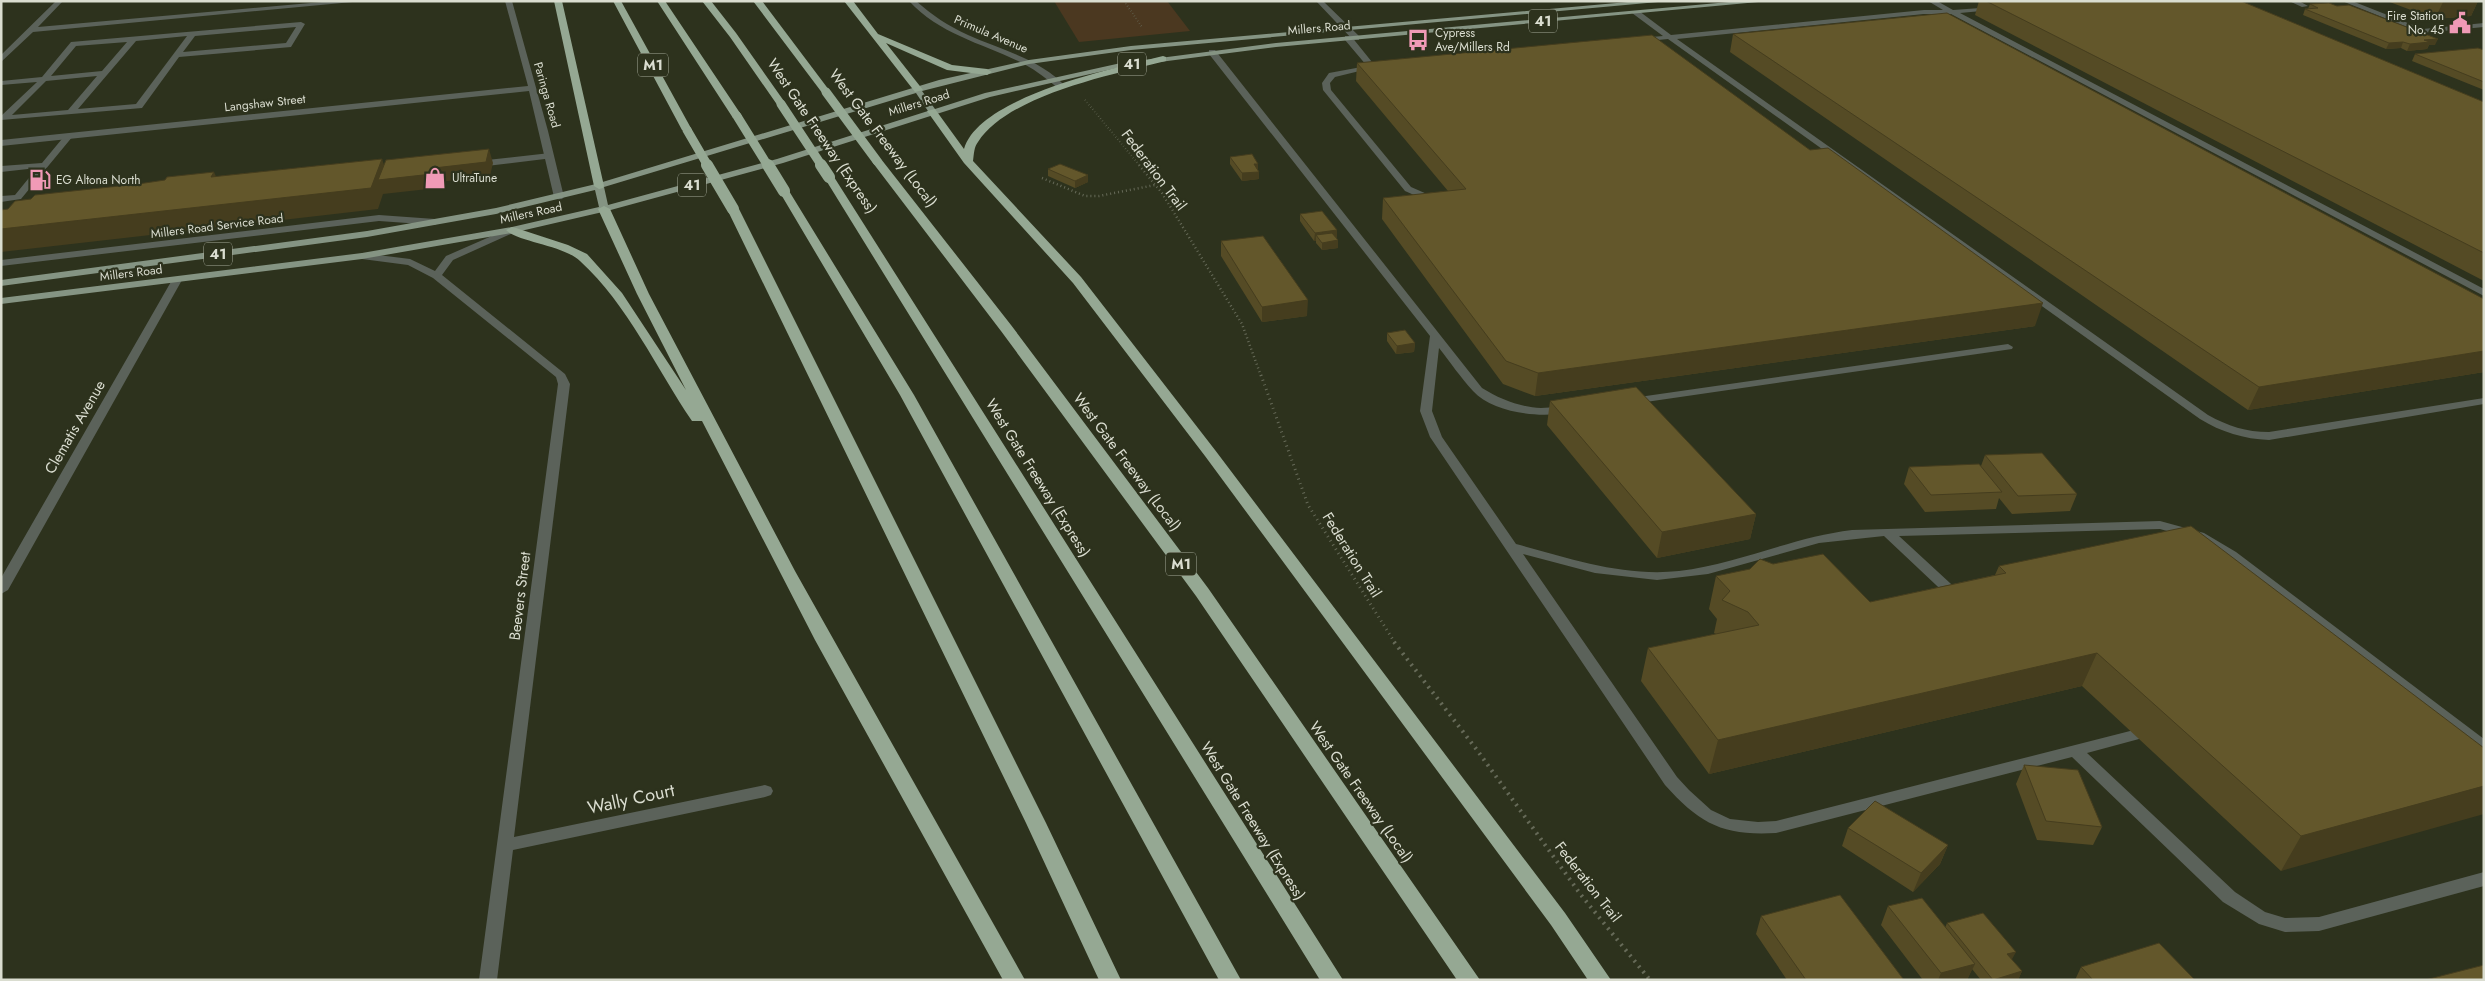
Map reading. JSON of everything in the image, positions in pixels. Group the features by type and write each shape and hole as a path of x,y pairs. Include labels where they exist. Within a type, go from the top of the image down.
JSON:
{"highway":[{"path":"558,1 599,186"},
{"name":"M1","path":"617,1 732,208 1036,823 1110,980"},
{"path":"661,1 737,116 907,395 1230,980"},
{"name":"West Gate Freeway (Express)","path":"706,1 781,104 829,177 1332,980"},
{"name":"West Gate Freeway (Local)","path":"756,1 1006,328 1202,592 1469,980"},
{"path":"848,1 918,90"},
{"path":"876,36 950,68 987,72"},
{"path":"968,161 972,142 987,125 1028,100 1062,87 1163,59"},
{"path":"932,111 968,161 1003,197 1095,304 1216,461 1558,919 1600,980"},
{"path":"604,209 626,259 742,486 917,809 1014,980"},
{"path":"512,230 564,247 583,257 618,296 742,486"}],"main road":[{"name":"Millers Road","path":"1,283 367,234 559,196 599,186 918,90 1029,62 1122,49 1666,1"},
{"name":"Millers Road","path":"1,301 362,256 512,230 604,209 780,160 932,111 1053,79 1163,59 1348,38 1766,1"},
{"path":"918,90 932,111"},
{"path":"599,186 604,209"}],"street":[{"path":"1,60 60,1"},
{"path":"31,30 360,1"},
{"name":"Paringa Road","path":"508,1 544,131 559,196"},
{"name":"Primula Avenue","path":"912,1 922,12 945,26 1029,62 1062,87"},
{"path":"1319,1 1356,38"},
{"path":"1931,1 2484,293"},
{"path":"2292,1 2304,6"},
{"path":"2345,1 2422,32 2484,25"},
{"path":"1631,41 1924,12 2000,8"},
{"path":"1636,13 1686,46 2204,417 2223,428 2254,436 2269,436 2484,402"},
{"path":"176,55 288,45 301,24 74,44 44,79 4,118 139,106 176,55 193,34"},
{"path":"71,112 134,38"},
{"path":"1348,38 1376,66 1332,75 1326,83 1327,90 1408,189 1426,197 1445,197"},
{"path":"1212,52 1467,377 1490,399 1530,412 1579,408"},
{"path":"1,83 104,73"},
{"name":"Langshaw Street","path":"1,142 532,88"},
{"path":"1,198 18,197 70,136"},
{"path":"1816,155 1834,153"},
{"path":"466,165 550,156"},
{"path":"1,170 44,165"},
{"name":"Millers Road Service Road","path":"1,263 379,218 435,222"},
{"path":"437,276 449,258 512,230"},
{"name":"Beevers Street","path":"362,256 410,262 437,276 561,376 564,384 488,980"},
{"name":"Clematis Avenue","path":"1,590 177,280"},
{"path":"1435,338 1426,411 1436,437 1644,742 1687,798 1705,813 1726,825 1748,829 1776,827 2134,735"},
{"path":"1616,403 2008,347"},
{"path":"1513,548 1578,566 1631,575 1658,576 1714,568 1796,544 1835,536 1887,532 2160,525 2186,530 2224,548 2484,747"},
{"path":"1887,532 1960,599"},
{"path":"2372,678 2389,674"},
{"path":"2075,751 2229,897 2259,917 2267,920 2285,925 2319,924 2484,879"},
{"name":"Wally Court","path":"505,845 764,791"}],"path":[{"name":"Federation Trail","path":"1093,110 1162,193 1242,324 1308,505 1381,622 1581,895 1650,980"},
{"path":"1042,178 1085,196 1099,196 1155,185"}],"shaded area":[{"path":"1054,1 1167,1 1190,31 1079,42"}],"building":[{"path":"1986,1 2241,1 2484,102 2484,253"},
{"path":"2329,3 2337,6 2349,5 2438,39 2424,40 2430,42 2410,44 2403,42 2389,43 2305,9 2318,8 2310,4"},
{"path":"1947,13 2484,299 2484,351 2259,387 1733,34"},
{"path":"1652,35 1810,150 1828,148 2043,303 1538,373 1506,361 1383,198 1466,189 1357,63"},
{"path":"2478,48 2484,50 2484,82 2415,54"},
{"path":"489,149 486,162 434,168 432,174 378,180 386,160"},
{"path":"1252,154 1258,164 1254,164 1259,172 1242,173 1230,157"},
{"path":"382,159 371,188 1,229 1,210 8,209 15,201 31,199 35,195 138,184 165,180 167,177 214,172 211,177"},
{"path":"1060,164 1088,175 1075,181 1048,169"},
{"path":"1322,211 1337,230 1315,233 1300,214"},
{"path":"1332,233 1338,240 1322,243 1316,235"},
{"path":"1263,236 1308,300 1262,307 1221,241"},
{"path":"1405,330 1415,343 1397,346 1387,333"},
{"path":"1636,387 1756,514 1662,532 1550,401"},
{"path":"2042,453 2077,494 2018,496 1985,455"},
{"path":"1979,464 2002,492 1931,495 1909,467"},
{"path":"2191,526 2484,748 2484,786 2301,836 2097,653 1718,740 1648,648 1759,625 1748,612 1722,600 1730,591 1716,576 1750,569 1760,559 1773,564 1823,554 1870,602 2006,573 1999,566"},
{"path":"2024,765 2078,770 2102,827 2046,821"},
{"path":"1875,801 1948,845 1921,873 1848,828"},
{"path":"1840,895 1904,980 1806,980 1761,916"},
{"path":"1922,898 1975,964 1941,973 1888,906"},
{"path":"1983,913 2016,952 2007,954 2022,971 1993,980 1947,923"},
{"path":"2159,943 2194,979 2093,980 2081,967"},
{"path":"2484,965 2484,980 2425,980"}],"place":[{"name":"Fire Station No. 45","path":"2460,23"},
{"name":"Cypress Ave/Millers Rd","path":"1418,40"},
{"name":"UltraTune","path":"435,178"},
{"name":"EG Altona North","path":"40,180"}]}
